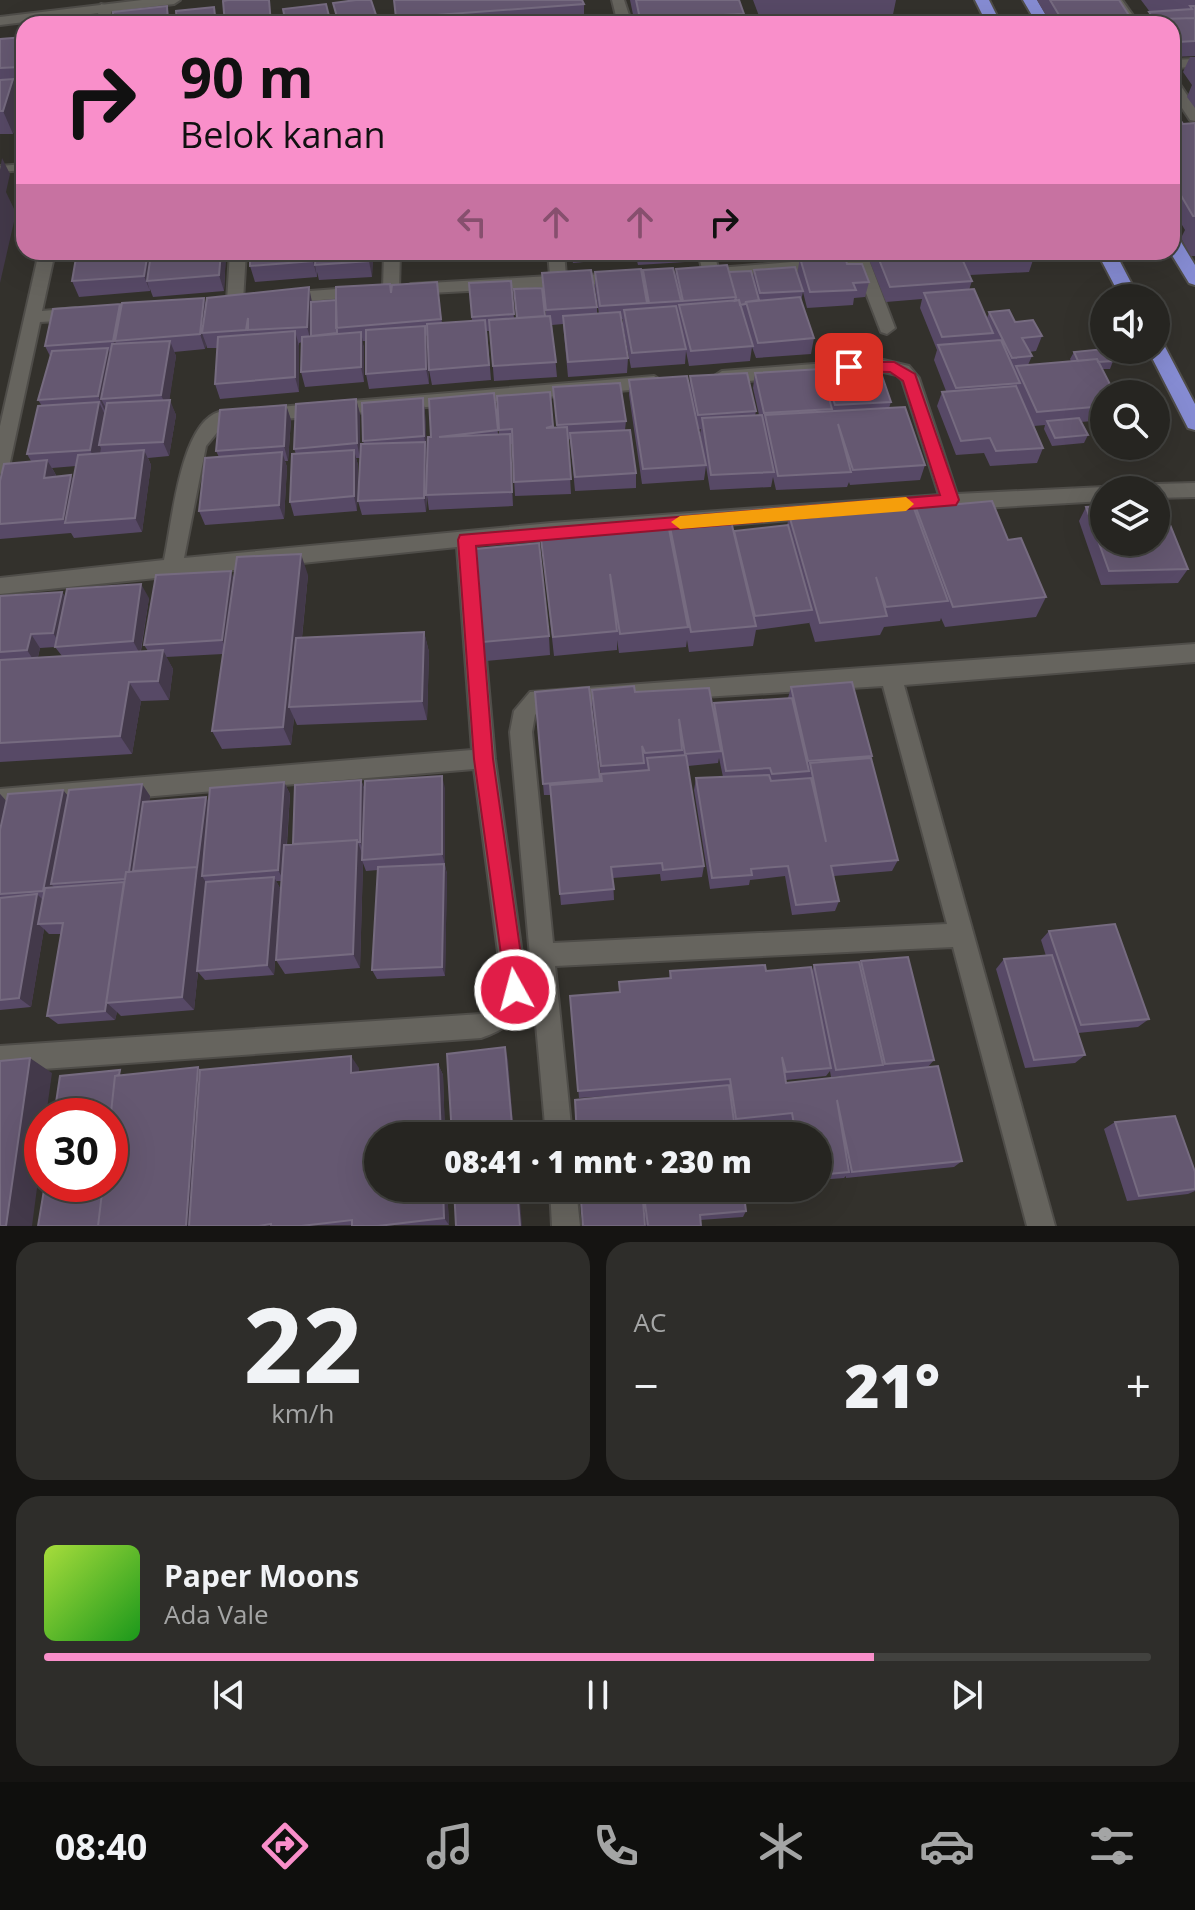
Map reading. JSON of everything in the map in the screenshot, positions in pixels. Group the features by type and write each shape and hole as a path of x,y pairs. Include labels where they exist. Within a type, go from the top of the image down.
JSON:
{"highway":[{"path":"1180,254 1195,279"},
{"path":"1110,260 1123,284"},
{"path":"1164,364 1195,423"}],"street":[{"path":"68,16 106,7 174,0"},
{"path":"104,16 106,7"},
{"path":"1180,95 1195,117"},
{"path":"0,467 45,260"},
{"path":"239,260 243,301 635,277"},
{"path":"391,290 392,260"},
{"path":"557,260 559,282"},
{"path":"708,260 711,273"},
{"path":"681,275 825,260"},
{"path":"862,260 887,328"},
{"path":"32,317 87,313"},
{"path":"707,378 879,365 903,370 910,378 950,500"},
{"path":"173,566 197,445 219,418 675,380"},
{"path":"1170,491 1195,490"},
{"path":"0,586 173,566 466,540 950,500 1090,495"},
{"path":"0,1059 481,1026 501,1019 513,1005 515,990 484,759 466,540"},
{"path":"558,1122 521,732 525,711 537,698 891,677 1195,653"},
{"path":"891,677 1041,1226"},
{"path":"0,799 484,759"},
{"path":"542,955 963,935"},
{"path":"564,1202 566,1226"}],"building":[{"path":"269,0 270,16 224,16 223,1"},
{"path":"371,0 376,16 337,16 333,3"},
{"path":"394,0 582,0 584,4 423,16 396,16"},
{"path":"636,0 739,0 744,14 702,16 639,16"},
{"path":"1050,0 1119,0 1129,16 1060,16"},
{"path":"326,4 329,16 284,16 283,9"},
{"path":"167,6 168,16 113,16 113,12"},
{"path":"1190,6 1195,6 1195,18 1152,16 1149,12 1192,9"},
{"path":"214,7 215,16 176,16 176,11"},
{"path":"1180,18 1195,18 1195,41 1180,42"},
{"path":"16,38 16,67 0,68 0,39"},
{"path":"13,79 3,111 0,111 0,80"},
{"path":"1180,119 1183,124 1195,123 1193,216 1180,194"},
{"path":"76,260 147,260 144,276 72,281"},
{"path":"150,260 220,260 219,275 147,281"},
{"path":"250,260 313,260 313,261 250,266"},
{"path":"315,260 369,260 369,261 315,265"},
{"path":"801,260 846,260 847,264 862,264 869,282 853,283 856,290 810,292"},
{"path":"879,260 963,260 972,281 890,287"},
{"path":"727,265 736,297 683,301 676,269"},
{"path":"795,267 803,291 760,293 754,270"},
{"path":"673,268 681,301 649,303 643,270"},
{"path":"641,269 647,303 600,306 595,272"},
{"path":"591,270 597,307 546,310 542,273"},
{"path":"751,271 759,300 740,305 739,300 735,301 729,272"},
{"path":"511,281 514,314 472,317 469,283"},
{"path":"437,282 441,319 336,328 336,287 390,284 391,293 392,285"},
{"path":"309,287 307,327 248,330 248,318 246,330 202,333 207,298"},
{"path":"542,288 545,316 517,318 514,289"},
{"path":"974,289 993,333 942,337 924,293"},
{"path":"800,297 814,338 758,343 746,302"},
{"path":"204,298 200,334 115,341 122,303"},
{"path":"336,300 337,333 311,336 311,302"},
{"path":"739,300 753,346 691,351 679,305"},
{"path":"120,304 113,341 45,346 53,309"},
{"path":"676,306 686,349 632,353 624,310"},
{"path":"1009,310 1015,322 1033,320 1042,336 1022,338 1032,356 1012,358 989,312"},
{"path":"620,312 628,358 568,362 563,316"},
{"path":"550,316 556,362 493,366 489,320"},
{"path":"485,320 489,365 429,370 427,324"},
{"path":"425,326 426,369 366,374 366,330"},
{"path":"295,331 295,377 215,384 218,337"},
{"path":"361,332 361,367 301,372 302,337"},
{"path":"1001,340 1020,383 956,388 938,345"},
{"path":"170,341 161,395 101,399 112,344"},
{"path":"108,348 98,396 38,400 52,351"},
{"path":"1090,350 1090,360 1078,361 1074,352"},
{"path":"1090,360 1090,364 1100,364 1108,380 1090,380 1090,407 1037,412 1016,366"},
{"path":"879,367 891,402 835,405 824,370"},
{"path":"821,369 832,409 764,413 755,373"},
{"path":"747,373 756,411 698,415 690,376"},
{"path":"687,376 706,465 643,469 629,380"},
{"path":"620,383 626,421 557,425 553,387"},
{"path":"1016,386 1043,448 996,451 990,438 961,441 942,392"},
{"path":"550,392 553,426 546,428 567,427 571,479 514,482 512,429 499,430 497,396"},
{"path":"494,393 498,430 439,437 510,434 512,492 426,495 428,437 431,437 429,399"},
{"path":"423,398 424,436 363,441 362,403"},
{"path":"356,399 357,443 294,449 296,404"},
{"path":"170,400 163,442 99,445 107,403"},
{"path":"99,402 90,450 27,454 38,406"},
{"path":"286,405 284,446 216,451 220,410"},
{"path":"905,407 925,465 853,470 838,424 851,472 778,476 765,415"},
{"path":"762,415 774,472 711,475 702,418"},
{"path":"1079,418 1088,435 1055,438 1047,421"},
{"path":"630,430 636,473 575,477 570,433"},
{"path":"425,442 424,498 358,501 361,444"},
{"path":"144,450 135,518 65,523 78,455"},
{"path":"354,450 354,496 290,502 292,454"},
{"path":"282,452 279,505 199,511 205,458"},
{"path":"47,460 44,478 71,475 63,519 0,524 0,481 4,464"},
{"path":"992,501 1008,540 1021,538 1046,597 953,607 916,508"},
{"path":"912,503 948,601 886,607 876,577 887,616 820,623 789,515"},
{"path":"731,521 756,626 691,632 670,527"},
{"path":"788,525 812,610 755,616 734,531"},
{"path":"1170,525 1188,569 1109,571 1104,556 1170,556"},
{"path":"669,529 688,627 620,634 610,574 617,631 553,637 541,539"},
{"path":"539,543 549,636 483,642 476,549"},
{"path":"301,554 283,727 212,731 237,557"},
{"path":"231,571 222,640 144,645 156,575"},
{"path":"141,584 133,641 55,647 67,589"},
{"path":"62,592 53,633 31,634 27,650 0,652 0,596"},
{"path":"424,632 422,701 289,707 296,638"},
{"path":"163,650 158,681 129,682 120,736 0,743 0,660"},
{"path":"852,682 872,756 808,761 791,687"},
{"path":"634,686 635,692 709,688 721,751 685,754 679,719 682,750 645,753 642,746 644,763 601,766 592,690"},
{"path":"589,687 600,779 543,784 535,692"},
{"path":"792,698 809,771 772,774 770,768 726,771 714,703"},
{"path":"686,755 704,866 663,870 662,863 611,867 614,889 560,894 550,785 602,781 601,774 649,770 647,758"},
{"path":"871,758 898,860 831,866 839,901 796,905 788,866 751,869 752,875 712,878 696,778 769,775 771,781 811,778 826,842 810,763"},
{"path":"442,776 442,854 362,860 365,781"},
{"path":"361,780 360,842 293,844 295,785"},
{"path":"284,782 278,870 202,876 210,788"},
{"path":"142,784 129,872 126,872 125,879 51,884 69,790"},
{"path":"63,790 43,891 0,894 0,830 8,794"},
{"path":"206,797 197,868 133,871 143,802"},
{"path":"357,840 353,954 276,960 284,845"},
{"path":"444,864 442,967 372,970 378,867"},
{"path":"197,867 182,997 106,1003 126,872"},
{"path":"274,877 267,965 197,971 206,882"},
{"path":"124,882 105,1011 47,1016 63,923 38,924 45,888"},
{"path":"37,894 19,998 0,1000 0,898"},
{"path":"1115,924 1149,1019 1081,1025 1049,931"},
{"path":"1052,955 1085,1055 1034,1060 1004,959"},
{"path":"908,957 934,1060 885,1064 861,961"},
{"path":"859,962 883,1065 836,1070 814,965"},
{"path":"765,965 766,971 811,967 831,1068 786,1072 782,1057 786,1083 938,1066 962,1161 852,1172 837,1100 849,1172 832,1174 832,1122 794,1122 792,1113 736,1119 730,1079 578,1091 570,996 620,992 619,982 671,978 670,971"},
{"path":"505,1047 512,1122 451,1122 447,1054"},
{"path":"351,1056 351,1073 438,1064 440,1122 364,1122 364,1202 443,1202 444,1218 378,1226 352,1226 352,1220 301,1226 189,1226 200,1070"},
{"path":"30,1058 6,1226 0,1226 0,1061"},
{"path":"198,1067 186,1226 98,1226 101,1202 128,1202 128,1098 113,1098 115,1076"},
{"path":"120,1070 119,1075 115,1076 113,1098 57,1098 60,1076"},
{"path":"729,1085 734,1122 576,1122 575,1100"},
{"path":"1175,1116 1195,1172 1195,1189 1139,1196 1115,1122"},
{"path":"42,1202 101,1202 98,1226 38,1226"},
{"path":"455,1202 518,1202 520,1226 456,1226"},
{"path":"581,1202 643,1202 645,1226 583,1226"},
{"path":"645,1202 745,1202 746,1211 700,1215 701,1226 648,1226"}],"slow traffic":[{"path":"680,522 906,504"}],"route":[{"path":"515,990 484,759 466,540 950,500 910,378 903,370 894,367 849,367"}]}
